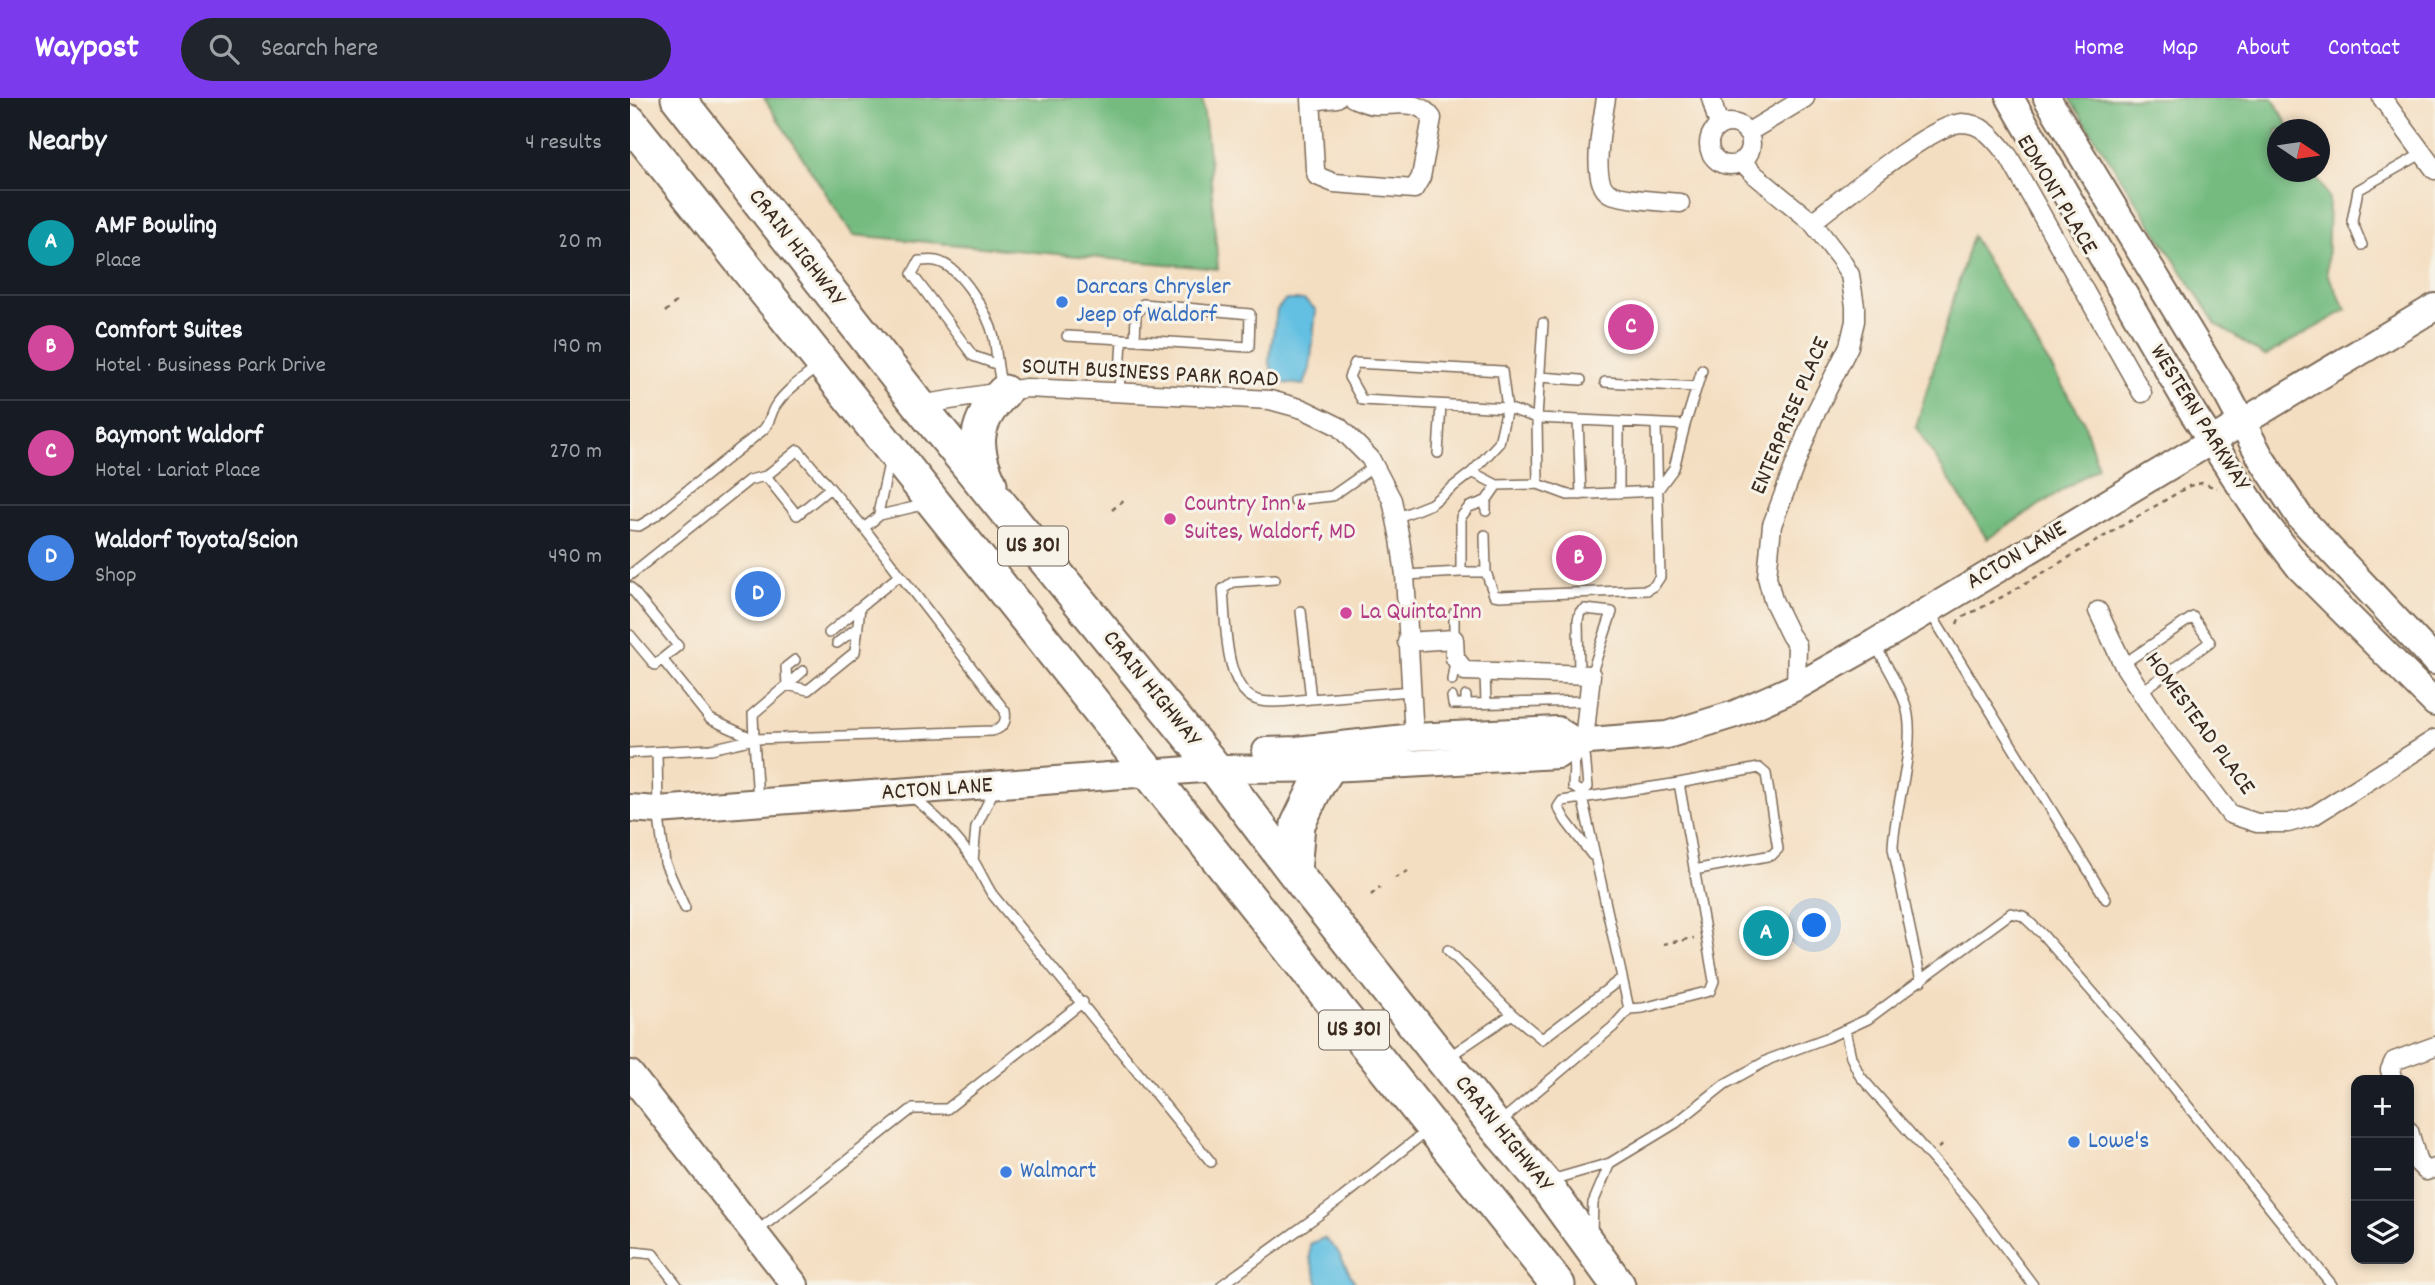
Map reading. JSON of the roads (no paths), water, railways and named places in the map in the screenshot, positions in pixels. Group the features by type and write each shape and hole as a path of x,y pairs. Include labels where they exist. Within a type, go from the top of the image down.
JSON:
{"highway":[{"name":"CRAIN HIGHWAY","path":"678,98 919,405 1215,768 1495,1126 1543,1182 1618,1285"},
{"name":"CRAIN HIGHWAY","path":"630,122 1558,1285"},
{"path":"1000,378 991,404 981,420 978,444 982,468 993,490 1022,533"},
{"path":"1294,872 1298,824 1329,767"}],"main road":[{"name":"WESTERN PARKWAY","path":"2010,98 2210,441 2263,520 2300,568 2435,703"},
{"name":"WESTERN PARKWAY","path":"2047,98 2227,394 2260,458 2299,516 2435,662"},
{"name":"ACTON LANE","path":"630,808 658,810 1215,768 1329,767 1558,755 1580,741 1667,735 1735,714 1796,687 2435,307"},
{"name":"ACTON LANE","path":"1215,768 1235,752 1297,750 1414,737 1557,730 1580,741"},
{"name":"ACTON LANE","path":"630,824 649,823 658,810"},
{"path":"630,1074 795,1285"}],"street":[{"path":"1336,98 1311,99 1317,176 1334,183 1413,189 1421,177 1432,118 1429,111 1404,100 1380,105 1353,98"},
{"path":"1606,98 1598,167 1601,185 1610,194 1680,203"},
{"path":"1711,98 1719,126"},
{"path":"1747,133 1805,98"},
{"path":"2382,98 2435,170"},
{"name":"EDMONT PLACE","path":"1812,222 1901,154 1937,132 1959,123 1977,126 1991,135 2009,156 2142,393"},
{"path":"1737,124 1747,133 1749,151 1741,161 1722,163 1712,155 1709,149 1710,136 1719,126 1737,124"},
{"name":"ENTERPRISE PLACE","path":"1741,161 1812,222 1850,275 1855,306 1855,321 1849,346 1813,418 1772,525 1767,577 1773,600 1797,645 1796,687"},
{"name":"SOUTH BUSINESS PARK ROAD","path":"919,405 1000,378 1026,388 1270,400 1303,409 1338,426 1356,442 1375,466 1392,500 1405,575 1414,737"},
{"name":"HOMESTEAD PLACE","path":"2098,611 2123,664 2141,692 2230,814 2257,823 2288,824 2313,816 2435,739"},
{"path":"1407,642 1454,639 1459,672 1585,675 1587,701 1580,741"},
{"path":"2392,1075 2390,1070 2394,1061 2434,1051"},
{"path":"2411,1138 2418,1163 2426,1171 2435,1168"}],"lane":[{"path":"2361,245 2352,221 2358,190 2423,153"},
{"path":"919,261 937,261 952,269 978,300 994,337 1000,378 973,355 920,288 912,274 919,261"},
{"path":"1067,336 1249,347 1250,314 1143,304 1136,315 1135,340"},
{"path":"1538,484 1537,418 1543,323"},
{"path":"1119,393 1122,339"},
{"path":"630,525 639,526 654,517 755,437 770,423 773,408 785,394 823,363"},
{"path":"1396,518 1431,504 1472,472 1499,443 1507,408 1502,371 1355,363 1349,377 1362,400 1507,408 1537,418 1685,425"},
{"path":"1657,491 1674,468 1702,370"},
{"path":"1540,377 1581,380"},
{"path":"1605,382 1697,387"},
{"path":"1438,453 1441,405"},
{"path":"1578,420 1581,495"},
{"path":"1619,422 1619,493"},
{"path":"1485,535 1486,572 1494,595 1647,590 1654,586 1660,577 1656,424"},
{"path":"630,575 748,480 766,476 798,450 864,528 1005,711 1006,720 1001,728 992,731 754,739 710,748 630,753"},
{"path":"880,515 892,451"},
{"path":"1294,500 1332,495 1375,466"},
{"path":"1472,472 1497,485 1538,484 1568,495 1657,491"},
{"path":"766,476 797,515 830,488"},
{"path":"1486,511 1486,501 1497,485"},
{"path":"1461,572 1461,517 1469,507 1486,501"},
{"path":"864,528 880,515 933,502"},
{"path":"1405,575 1486,572"},
{"path":"829,633 900,575"},
{"path":"1275,579 1233,582 1223,589 1233,674 1241,690 1260,701 1411,691"},
{"path":"630,587 678,646 655,665 630,635"},
{"path":"787,685 808,690 855,652 860,607"},
{"path":"1586,609 1612,611 1585,675 1578,620 1580,612 1586,609"},
{"path":"1929,609 2106,899"},
{"path":"1301,611 1311,699"},
{"path":"1454,612 1454,639"},
{"path":"2123,664 2193,617 2210,642 2141,692"},
{"path":"837,643 858,626"},
{"path":"1874,643 1905,704 1909,726 1907,758 1893,828 1892,848 1921,981"},
{"path":"662,659 710,719 754,739"},
{"path":"787,685 786,667 795,660"},
{"path":"758,803 753,714 803,671"},
{"path":"1485,673 1486,703"},
{"path":"1452,697 1453,704 1466,700 1486,703 1587,701"},
{"path":"1580,741 1574,764 1573,787 1581,795 1629,1009"},
{"path":"1580,741 1588,787 1581,795"},
{"path":"657,752 658,810 665,863 685,908"},
{"path":"1594,857 1566,821 1558,807 1562,801 1581,795 1679,783 1759,768 1766,774 1779,849 1772,855 1694,870"},
{"path":"1495,1126 1613,1027 1629,1009 1643,1008 1710,990 1714,981 1679,783"},
{"path":"973,861 976,827 997,786"},
{"path":"905,792 931,814 973,861 992,894 1211,1161"},
{"path":"1543,1182 1610,1163 1676,1123 1725,1084 1770,1059 1868,1019 2011,913 2023,916 2042,934 2141,1048 2332,1285"},
{"path":"1448,950 1512,1014 1542,1039 1622,978"},
{"path":"754,1233 912,1109 947,1109 1083,1002"},
{"path":"1443,1060 1512,1014"},
{"path":"1845,1030 1850,1057 1860,1076 1972,1204 2033,1285"},
{"path":"1222,1285 1342,1198 1432,1127"},
{"path":"1591,1250 1593,1203 1610,1163"},
{"path":"630,1255 634,1252 653,1254 677,1285"}],"water":[{"path":"1285,300 1304,300 1316,310 1310,368 1304,385 1275,382 1269,360 1277,310"},
{"path":"1324,1238 1337,1250 1356,1285 1319,1285 1310,1258 1310,1244"}],"place":[{"name":"Darcars Chrysler Jeep of Waldorf","path":"1062,302"},
{"name":"Baymont Waldorf","path":"1631,327"},
{"name":"Country Inn & Suites, Waldorf, MD","path":"1170,519"},
{"name":"Comfort Suites","path":"1579,558"},
{"name":"Waldorf Toyota/Scion","path":"758,594"},
{"name":"La Quinta Inn","path":"1346,613"},
{"name":"AMF Bowling","path":"1766,933"},
{"name":"Lowe's","path":"2074,1142"},
{"name":"Walmart","path":"1006,1172"}]}
